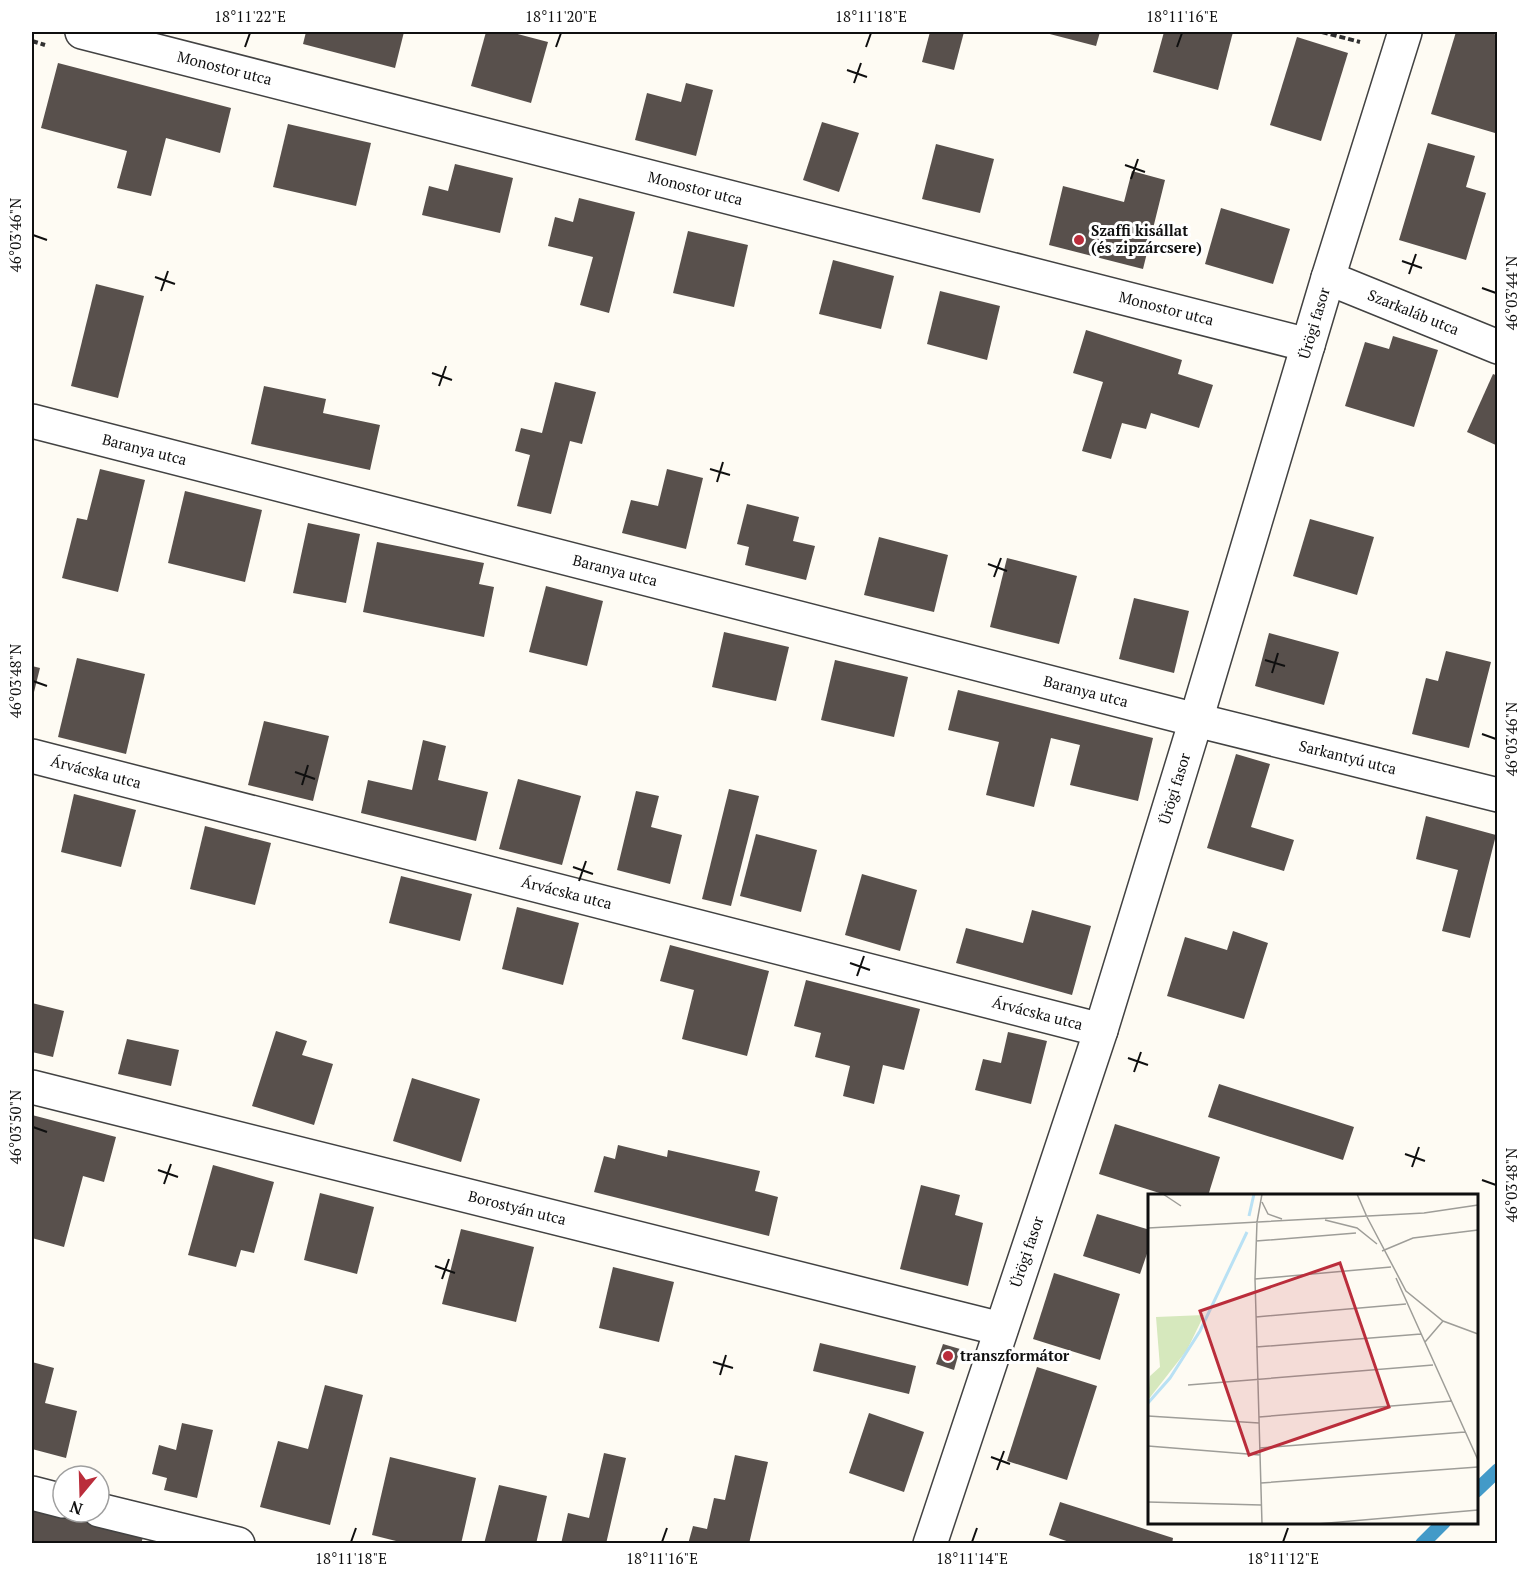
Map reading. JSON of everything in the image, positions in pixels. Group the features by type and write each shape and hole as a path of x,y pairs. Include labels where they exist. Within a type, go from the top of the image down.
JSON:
{"street":[{"name":"Ürögi fasor","path":"930,1544 1101,1030 1328,278 1405,32"},
{"name":"Monostor utca","path":"68,39 1308,345"},
{"name":"Szarkaláb utca","path":"1328,278 1497,347"},
{"name":"Baranya utca","path":"32,421 1196,720"},
{"name":"Sarkantyú utca","path":"1196,720 1497,795"},
{"name":"Árvácska utca","path":"32,756 1101,1030"},
{"name":"Borostyán utca","path":"32,1087 1001,1329"},
{"path":"32,1493 51,1498"},
{"path":"111,1512 238,1544"}],"path":[{"path":"1322,32 1370,44"},
{"path":"32,41 68,39"}],"building":[{"path":"306,32 404,32 395,68 303,44"},
{"path":"486,32 510,32 548,42 531,103 471,86"},
{"path":"930,32 964,32 954,70 922,62"},
{"path":"1042,32 1100,32 1096,46"},
{"path":"1164,32 1233,32 1218,90 1153,72"},
{"path":"1456,32 1486,32 1498,35 1498,123 1495,133 1431,114"},
{"path":"1297,37 1348,53 1321,141 1270,125"},
{"path":"58,63 231,108 220,153 166,138 151,196 117,188 127,151 41,128"},
{"path":"686,83 713,90 696,156 635,140 647,93 681,102"},
{"path":"822,122 859,133 839,192 803,180"},
{"path":"288,124 371,143 356,206 273,187"},
{"path":"1428,143 1475,156 1466,187 1486,193 1466,260 1399,240"},
{"path":"936,144 994,159 980,213 922,199"},
{"path":"455,164 513,178 500,233 422,215 429,186 448,191"},
{"path":"1132,171 1165,180 1143,269 1049,245 1063,186 1124,202"},
{"path":"579,198 635,212 609,313 580,305 593,257 548,246 555,217 573,222"},
{"path":"1221,208 1290,229 1273,284 1205,264"},
{"path":"688,231 748,245 734,307 673,293"},
{"path":"833,260 894,276 881,329 819,314"},
{"path":"96,284 144,296 118,398 71,386"},
{"path":"940,291 1000,306 987,360 927,344"},
{"path":"1086,330 1182,360 1178,374 1213,385 1199,428 1151,413 1146,429 1122,423 1111,459 1082,451 1103,382 1073,373"},
{"path":"1393,336 1438,350 1414,427 1345,406 1365,342 1389,349"},
{"path":"1493,374 1498,376 1498,446 1467,432"},
{"path":"555,382 596,392 582,444 570,441 551,514 517,506 530,455 515,451 521,428 542,433"},
{"path":"264,386 326,399 323,413 380,425 370,470 251,444"},
{"path":"100,469 145,480 118,592 62,578 77,518 87,520"},
{"path":"667,469 703,478 686,549 622,533 631,500 658,506"},
{"path":"185,491 262,510 245,582 168,563"},
{"path":"747,504 799,517 793,541 815,546 806,580 745,565 749,547 737,544"},
{"path":"1310,519 1374,537 1357,595 1293,576"},
{"path":"308,523 360,534 346,603 293,593"},
{"path":"879,537 948,555 934,612 864,595"},
{"path":"377,542 484,563 479,584 494,587 484,637 363,612"},
{"path":"1007,558 1077,576 1059,644 990,627"},
{"path":"546,586 603,601 587,666 529,652"},
{"path":"1134,598 1189,611 1174,673 1119,659"},
{"path":"724,632 789,647 776,701 712,687"},
{"path":"1269,633 1339,652 1324,705 1255,686"},
{"path":"1446,651 1491,662 1469,748 1412,734 1426,678 1438,681"},
{"path":"77,658 145,674 126,754 58,737"},
{"path":"835,660 908,677 894,737 821,720"},
{"path":"32,666 40,668 32,700"},
{"path":"958,690 1153,738 1138,801 1070,785 1080,745 1051,738 1034,807 986,795 999,742 948,730"},
{"path":"264,721 329,736 313,801 248,785"},
{"path":"423,740 446,746 438,780 488,792 476,841 361,813 368,780 412,790"},
{"path":"1236,754 1270,764 1251,827 1294,840 1284,871 1207,848"},
{"path":"518,779 581,796 562,865 499,849"},
{"path":"729,789 759,796 731,906 702,899"},
{"path":"636,791 659,796 651,827 682,835 670,884 617,870"},
{"path":"74,794 136,810 121,867 61,852"},
{"path":"1426,816 1496,835 1470,938 1442,931 1458,870 1416,859"},
{"path":"205,826 271,843 255,905 190,889"},
{"path":"756,834 817,850 801,912 740,896"},
{"path":"862,874 917,890 900,951 845,935"},
{"path":"401,876 472,894 460,941 389,923"},
{"path":"517,907 579,923 563,985 502,969"},
{"path":"1032,910 1091,926 1072,995 956,963 966,928 1023,943"},
{"path":"1233,931 1268,943 1244,1019 1167,996 1185,937 1227,950"},
{"path":"670,945 769,971 747,1056 682,1039 694,990 660,981"},
{"path":"806,980 920,1009 904,1070 883,1065 874,1104 843,1096 850,1066 815,1057 821,1033 794,1026"},
{"path":"32,1003 64,1011 53,1057 32,1052"},
{"path":"276,1031 307,1041 302,1055 333,1064 314,1125 252,1106"},
{"path":"1008,1032 1047,1041 1031,1104 975,1090 983,1059 1001,1063"},
{"path":"127,1039 179,1050 171,1086 118,1074"},
{"path":"412,1078 480,1099 461,1162 393,1141"},
{"path":"1219,1084 1354,1127 1343,1160 1208,1117"},
{"path":"32,1115 116,1137 104,1182 83,1176 64,1247 32,1238"},
{"path":"1115,1124 1220,1157 1209,1194 1163,1194 1099,1174"},
{"path":"618,1145 667,1157 668,1150 760,1171 755,1191 778,1197 769,1236 594,1192 604,1156 615,1159"},
{"path":"213,1165 274,1182 254,1253 241,1250 236,1267 188,1255"},
{"path":"921,1185 960,1195 955,1215 983,1223 968,1286 900,1269"},
{"path":"320,1193 374,1207 357,1274 304,1260"},
{"path":"1097,1214 1148,1229 1148,1251 1140,1274 1083,1256"},
{"path":"461,1229 534,1247 516,1322 442,1304"},
{"path":"613,1267 674,1282 659,1342 599,1328"},
{"path":"1054,1273 1120,1294 1100,1360 1033,1339"},
{"path":"820,1343 916,1366 909,1394 813,1371"},
{"name":"transzformátor","path":"943,1344 960,1349 954,1370 936,1364"},
{"path":"32,1362 54,1368 45,1403 77,1411 66,1458 32,1449"},
{"path":"1037,1367 1097,1386 1067,1480 1007,1461"},
{"path":"325,1385 363,1395 330,1525 260,1507 278,1441 308,1449"},
{"path":"869,1413 924,1432 904,1492 849,1473"},
{"path":"182,1423 213,1430 197,1498 164,1490 167,1478 152,1474 159,1445 176,1450"},
{"path":"604,1453 626,1458 606,1544 561,1544 568,1513 589,1518"},
{"path":"735,1455 768,1462 749,1544 688,1544 693,1526 707,1529 714,1498 725,1500"},
{"path":"390,1457 476,1478 461,1544 408,1544 372,1535"},
{"path":"499,1485 547,1496 536,1544 484,1544"},
{"path":"1060,1502 1173,1538 1172,1544 1075,1544 1049,1535"},
{"path":"32,1505 51,1510 51,1524 105,1524 144,1534 141,1544 32,1544"}],"waterway":[{"path":"1478,1489 1498,1470"},
{"path":"1422,1544 1442,1524"}],"place":[{"name":"Szaffi kisállat (és zipzárcsere)","path":"1079,240"},
{"name":"transzformátor","path":"948,1356"}]}
